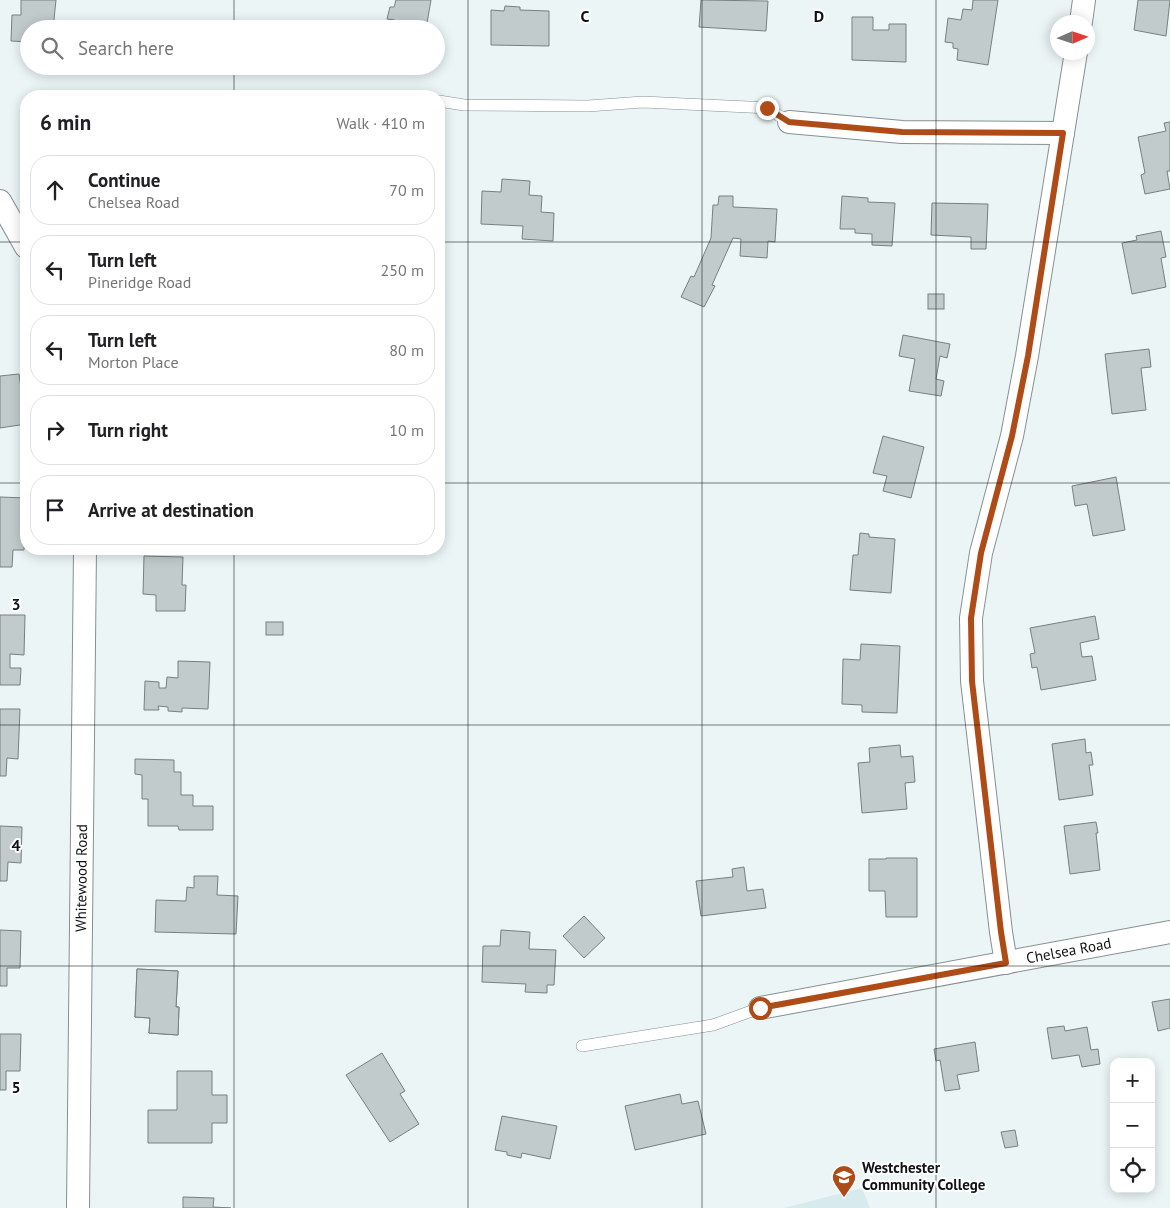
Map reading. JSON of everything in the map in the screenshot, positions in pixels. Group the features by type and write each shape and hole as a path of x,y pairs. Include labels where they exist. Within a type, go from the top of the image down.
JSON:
{"street":[{"path":"1081,15 1084,0"},
{"path":"1006,963 972,681 971,618 981,553 1012,436 1028,356 1075,60"},
{"path":"789,122 902,132 1063,133"},
{"path":"0,201 20,236"},
{"name":"Whitewood Road","path":"78,1208 85,555"},
{"name":"Chelsea Road","path":"760,1008 1170,932"}],"lane":[{"path":"445,102 464,105 588,106 643,102 767,108 789,122"},
{"path":"582,1046 712,1025 760,1008"}],"shaded area":[{"name":"Westchester Community College","path":"862,1188 870,1208 784,1208"}],"building":[{"path":"21,0 56,0 54,20 20,20 20,42 11,41 12,15 21,15"},
{"path":"396,0 431,0 428,20 387,19 390,7 394,7"},
{"path":"701,0 768,1 766,31 699,27"},
{"path":"973,0 998,0 988,65 957,60 958,49 953,48 953,43 945,42 948,18 961,20 963,9 972,10"},
{"path":"1138,0 1170,0 1166,36 1134,30"},
{"path":"505,6 520,7 520,10 549,11 549,46 491,45 491,10 504,11"},
{"path":"852,17 873,17 873,30 889,30 889,24 906,24 906,62 852,60"},
{"path":"1170,122 1170,171 1167,171 1170,189 1145,194 1141,175 1145,173 1138,137 1166,131 1164,123"},
{"path":"502,179 530,181 529,195 542,196 541,212 554,213 553,241 522,239 523,226 481,224 482,191 501,192"},
{"path":"719,196 733,196 733,207 777,209 775,242 768,241 767,258 740,256 741,239 733,238 712,285 715,286 704,307 681,297 691,276 694,277 711,238 713,205 718,205"},
{"path":"842,196 868,198 868,202 895,203 892,246 872,245 872,234 855,233 855,229 840,229"},
{"path":"932,203 988,204 986,249 971,249 971,237 931,235"},
{"path":"1161,231 1166,257 1161,258 1166,287 1132,294 1122,243 1137,240 1136,236"},
{"path":"928,294 944,294 944,309 928,309"},
{"path":"903,335 950,344 947,358 940,356 936,379 944,381 941,396 909,391 915,359 899,356"},
{"path":"1149,349 1151,367 1141,368 1146,410 1112,414 1105,354"},
{"path":"19,374 20,425 0,428 0,376"},
{"path":"883,436 924,447 911,498 883,491 887,476 873,473"},
{"path":"1116,477 1125,530 1093,536 1087,504 1075,506 1072,486"},
{"path":"0,497 20,498 20,550 13,550 12,567 0,567"},
{"path":"860,533 869,534 869,537 895,539 891,593 850,590 853,555 858,555"},
{"path":"144,556 183,557 182,585 186,585 185,611 156,611 156,595 143,594"},
{"path":"0,615 25,615 24,655 10,654 10,668 21,668 20,685 0,685"},
{"path":"1095,616 1099,639 1080,643 1082,657 1092,656 1096,680 1041,690 1037,667 1032,668 1030,654 1035,653 1030,628"},
{"path":"266,622 283,622 283,635 266,635"},
{"path":"861,644 900,646 897,713 862,712 862,705 842,704 843,659 860,660"},
{"path":"178,661 210,662 208,709 182,708 182,712 168,711 168,707 158,706 159,710 144,710 145,681 159,682 159,688 166,688 167,677 178,678"},
{"path":"0,709 20,709 18,759 7,758 6,776 0,776"},
{"path":"1085,739 1086,753 1091,752 1093,765 1089,765 1093,795 1059,800 1052,744"},
{"path":"900,745 901,757 913,756 915,782 905,783 907,809 862,813 858,763 870,762 869,748"},
{"path":"135,759 174,760 174,772 181,772 181,795 193,795 193,806 213,806 213,830 179,830 178,826 148,826 148,799 142,799 142,775 135,774"},
{"path":"1096,822 1100,870 1070,874 1064,826"},
{"path":"0,826 22,827 21,863 8,862 7,881 0,881"},
{"path":"917,858 917,917 886,917 885,891 869,891 869,859"},
{"path":"744,867 747,891 763,889 766,908 701,916 696,881 733,877 732,869"},
{"path":"194,876 218,876 217,895 238,896 236,934 155,932 156,900 186,901 187,887 194,888"},
{"path":"584,916 605,938 584,958 563,936"},
{"path":"0,930 21,931 20,968 7,968 7,986 0,986"},
{"path":"501,930 530,932 529,949 556,950 554,985 547,985 547,993 525,992 526,984 482,982 483,946 500,946"},
{"path":"137,969 178,971 176,1007 179,1007 178,1035 149,1033 150,1018 135,1017"},
{"path":"137,969 178,971 176,1007 179,1007 178,1035 149,1033 150,1018 135,1017"},
{"path":"1170,999 1170,1028 1158,1031 1152,1002"},
{"path":"1064,1026 1065,1031 1087,1027 1091,1050 1098,1049 1100,1064 1082,1067 1079,1055 1052,1059 1047,1028"},
{"path":"0,1034 21,1034 20,1071 6,1071 6,1090 0,1090"},
{"path":"975,1042 979,1071 957,1075 960,1089 945,1091 940,1060 936,1061 934,1049"},
{"path":"382,1053 405,1091 400,1094 419,1124 390,1142 346,1075"},
{"path":"177,1071 212,1071 212,1095 227,1095 227,1123 212,1123 212,1143 148,1143 148,1110 177,1110"},
{"path":"680,1094 682,1104 698,1101 706,1134 635,1150 625,1106"},
{"path":"502,1116 557,1126 550,1159 522,1153 521,1158 507,1155 507,1152 495,1150"},
{"path":"1015,1130 1018,1146 1005,1148 1001,1132"},
{"path":"183,1197 214,1198 213,1207 231,1208 183,1208"}],"place":[{"name":"Westchester Community College","path":"844,1198"}],"route":[{"path":"760,1008 1006,963 972,681 971,618 981,553 1012,436 1028,356 1063,133 902,132 789,122 767,108"}]}
